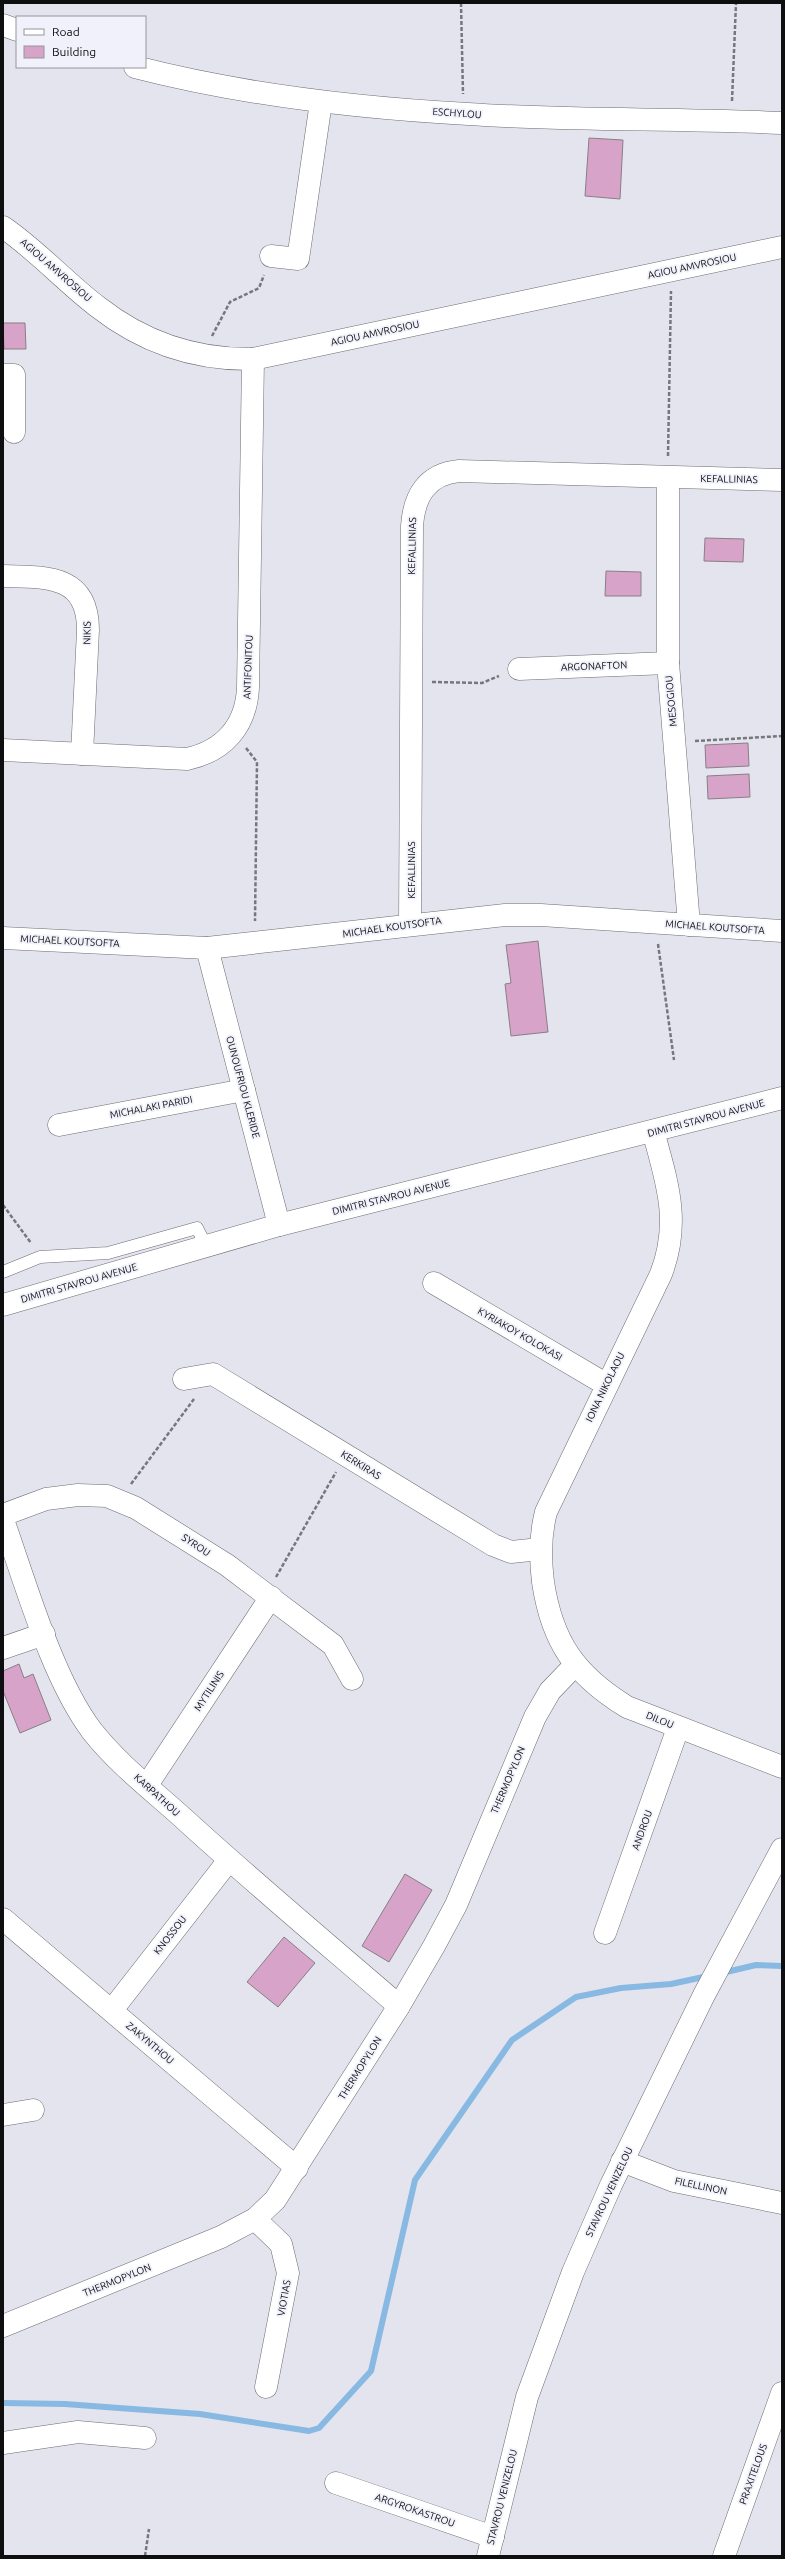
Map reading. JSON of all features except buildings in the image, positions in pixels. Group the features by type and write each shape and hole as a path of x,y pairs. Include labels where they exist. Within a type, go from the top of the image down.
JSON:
{"street":[{"path":"3,25 16,30"},
{"name":"ESCHYLOU","path":"140,68 214,84 321,102 464,114 782,123"},
{"path":"271,256 298,259 321,102"},
{"name":"AGIOU AMVROSIOU","path":"3,227 52,265 98,308 128,328 166,346 201,356 253,359 782,248"},
{"name":"ANTIFONITOU","path":"3,750 187,759 209,753 226,741 234,733 246,708 248,688 253,359"},
{"path":"3,375 14,375 14,432"},
{"name":"KEFALLINIAS","path":"410,924 412,516 420,492 433,479 450,472 459,471 782,480"},
{"name":"MESOGIOU","path":"668,478 668,663 689,925"},
{"name":"NIKIS","path":"3,576 54,579 72,588 84,603 88,630 82,754"},
{"name":"ARGONAFTON","path":"519,669 668,663"},
{"name":"MICHAEL KOUTSOFTA","path":"3,938 207,948 255,944 410,924 505,915 540,915 782,931"},
{"name":"OUNOUFRIOU KLERIDE","path":"207,948 280,1226"},
{"name":"MICHALAKI PARIDI","path":"60,1125 244,1090"},
{"name":"DIMITRI STAVROU AVENUE","path":"3,1305 280,1226 782,1098"},
{"name":"IONA NIKOLAOU","path":"560,1643 551,1620 546,1596 540,1549 543,1523 552,1499 606,1385 661,1274 671,1239 670,1200 653,1131"},
{"name":"KYRIAKOY KOLOKASI","path":"434,1283 606,1385"},
{"path":"184,1379 213,1374"},
{"name":"KERKIRAS","path":"213,1374 484,1541 511,1552 540,1549"},
{"name":"SYROU","path":"3,1515 34,1503 61,1496 93,1495 119,1500 157,1519 269,1595 333,1645 352,1679"},
{"name":"KARPATHOU","path":"3,1520 44,1634 67,1688 92,1730 126,1767 229,1860 399,2006"},
{"name":"MYTILINIS","path":"147,1785 269,1595"},
{"path":"3,1648 44,1634"},
{"name":"DILOU","path":"560,1643 575,1665 593,1684 613,1699 627,1707 678,1728 782,1766"},
{"name":"THERMOPYLON","path":"3,2326 221,2237 255,2219 275,2200 297,2168 399,2006 456,1905 535,1717 550,1691 575,1665"},
{"name":"ANDROU","path":"605,1933 678,1728"},
{"name":"STAVROU VENIZELOU","path":"490,2547 518,2431 535,2372 573,2272 622,2161 704,1995 782,1849"},
{"name":"KNOSSOU","path":"112,2010 229,1860"},
{"name":"ZAKYNTHOU","path":"3,1919 297,2168"},
{"path":"3,2115 33,2110"},
{"name":"FILELLINON","path":"622,2161 674,2180 782,2202"},
{"name":"VIOTIAS","path":"255,2219 281,2244 288,2273 266,2387"},
{"name":"PRAXITELOUS","path":"724,2556 782,2393"},
{"path":"3,2443 78,2432 145,2438"},
{"name":"ARGYROKASTROU","path":"336,2484 490,2547"}],"lane":[{"path":"3,1272 40,1257 108,1253 197,1228 206,1246"}],"path":[{"path":"461,3 464,114"},
{"path":"731,122 736,3"},
{"path":"201,356 230,302 259,288 271,256"},
{"path":"668,478 671,271"},
{"path":"411,682 482,683 519,669"},
{"path":"234,733 257,762 255,944"},
{"path":"675,742 782,736"},
{"path":"655,922 674,1060"},
{"path":"3,1205 40,1257"},
{"path":"119,1500 213,1374"},
{"path":"269,1595 346,1456"},
{"path":"145,2556 149,2529"}],"waterway":[{"path":"722,1973 756,1965 782,1966"},
{"path":"3,2403 65,2404 200,2414 309,2431 319,2428 371,2371 415,2180 512,2040 576,1997 621,1988 671,1984 708,1976"}]}
